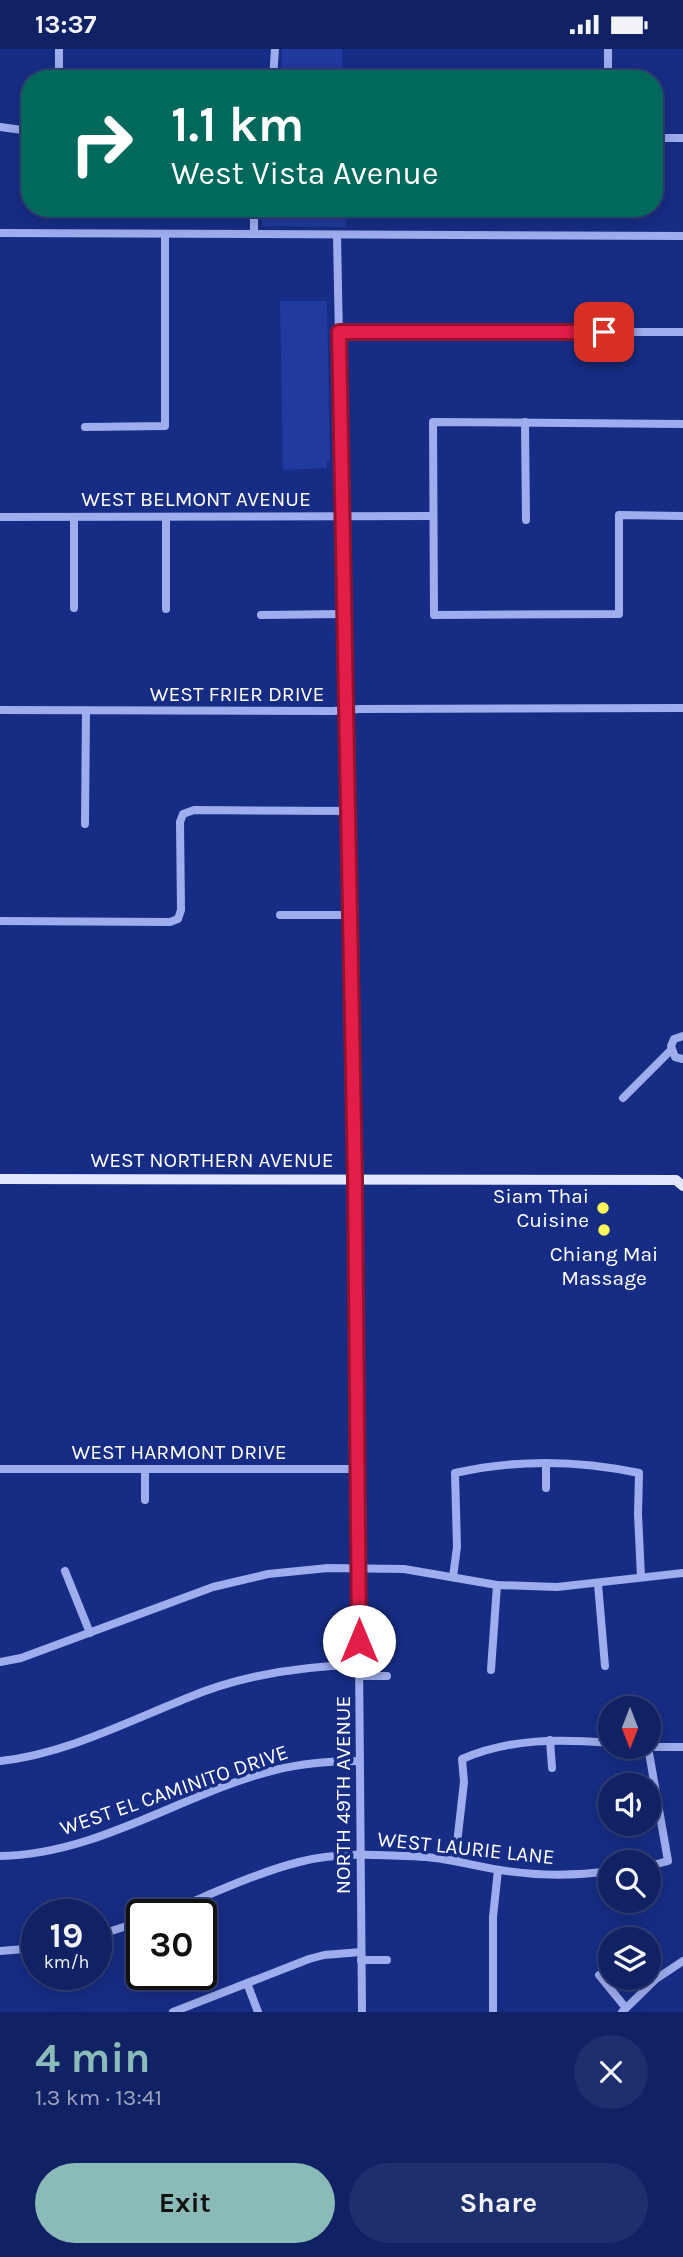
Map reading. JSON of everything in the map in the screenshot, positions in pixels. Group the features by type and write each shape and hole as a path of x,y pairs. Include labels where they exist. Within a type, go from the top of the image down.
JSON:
{"main road":[{"name":"WEST NORTHERN AVENUE","path":"0,1179 681,1180"}],"street":[{"path":"59,49 60,70"},
{"path":"274,70 275,49"},
{"path":"608,49 608,70"},
{"path":"0,127 21,130"},
{"path":"663,138 683,138"},
{"path":"254,217 254,233"},
{"path":"0,233 683,236"},
{"path":"85,426 165,426 165,234"},
{"name":"NORTH 49TH AVENUE","path":"337,235 355,1180 362,2012"},
{"path":"339,332 683,332"},
{"path":"683,423 433,422 434,615 619,614 619,515 683,516"},
{"path":"525,422 526,520"},
{"name":"WEST BELMONT AVENUE","path":"0,517 433,516"},
{"path":"74,517 74,608"},
{"path":"166,517 166,609"},
{"path":"261,615 344,614"},
{"name":"WEST FRIER DRIVE","path":"0,710 683,708"},
{"path":"85,824 86,711"},
{"path":"0,921 170,922 178,919 181,910 180,822 183,814 194,810 348,811"},
{"path":"280,915 350,915"},
{"path":"624,1098 671,1050 674,1039 683,1036"},
{"path":"671,1050 675,1057 683,1059"},
{"path":"546,1462 546,1488"},
{"path":"453,1577 457,1547 456,1473 546,1462 590,1465 639,1473 638,1514 642,1577"},
{"name":"WEST HARMONT DRIVE","path":"0,1469 358,1469"},
{"path":"145,1469 145,1500"},
{"path":"0,1662 21,1658 155,1607 240,1580 300,1570 359,1567 404,1569 497,1585 557,1587 683,1573"},
{"path":"65,1571 90,1633"},
{"path":"598,1584 605,1666"},
{"path":"491,1670 497,1585"},
{"path":"0,1761 54,1750 188,1697 257,1676 303,1667 359,1665"},
{"path":"359,1676 387,1676"},
{"path":"550,1740 552,1768"},
{"path":"455,1861 464,1782 462,1759 507,1745 550,1740 598,1742"},
{"path":"662,1747 683,1747"},
{"path":"650,1759 668,1861 661,1862"},
{"name":"WEST EL CAMINITO DRIVE","path":"0,1856 82,1841 273,1770 318,1762 360,1761"},
{"name":"WEST LAURIE LANE","path":"201,1899 300,1861 360,1855 419,1857 498,1870 557,1875 598,1872"},
{"path":"493,2012 493,1917 498,1870"},
{"path":"0,1951 21,1949"},
{"path":"173,2012 324,1955 387,1960"},
{"path":"610,1990 624,2010 656,1979 683,1961"},
{"path":"247,1983 258,2012"}],"shaded area":[{"path":"282,49 342,49 343,70 281,70"},
{"path":"262,217 346,217 346,227 263,226"},
{"path":"280,301 327,301 330,461 327,461 327,468 283,470"}],"place":[{"name":"Siam Thai Cuisine","path":"603,1208"},
{"name":"Chiang Mai Massage","path":"604,1230"}],"route":[{"path":"359,1641 355,1180 339,332 604,332"}]}
